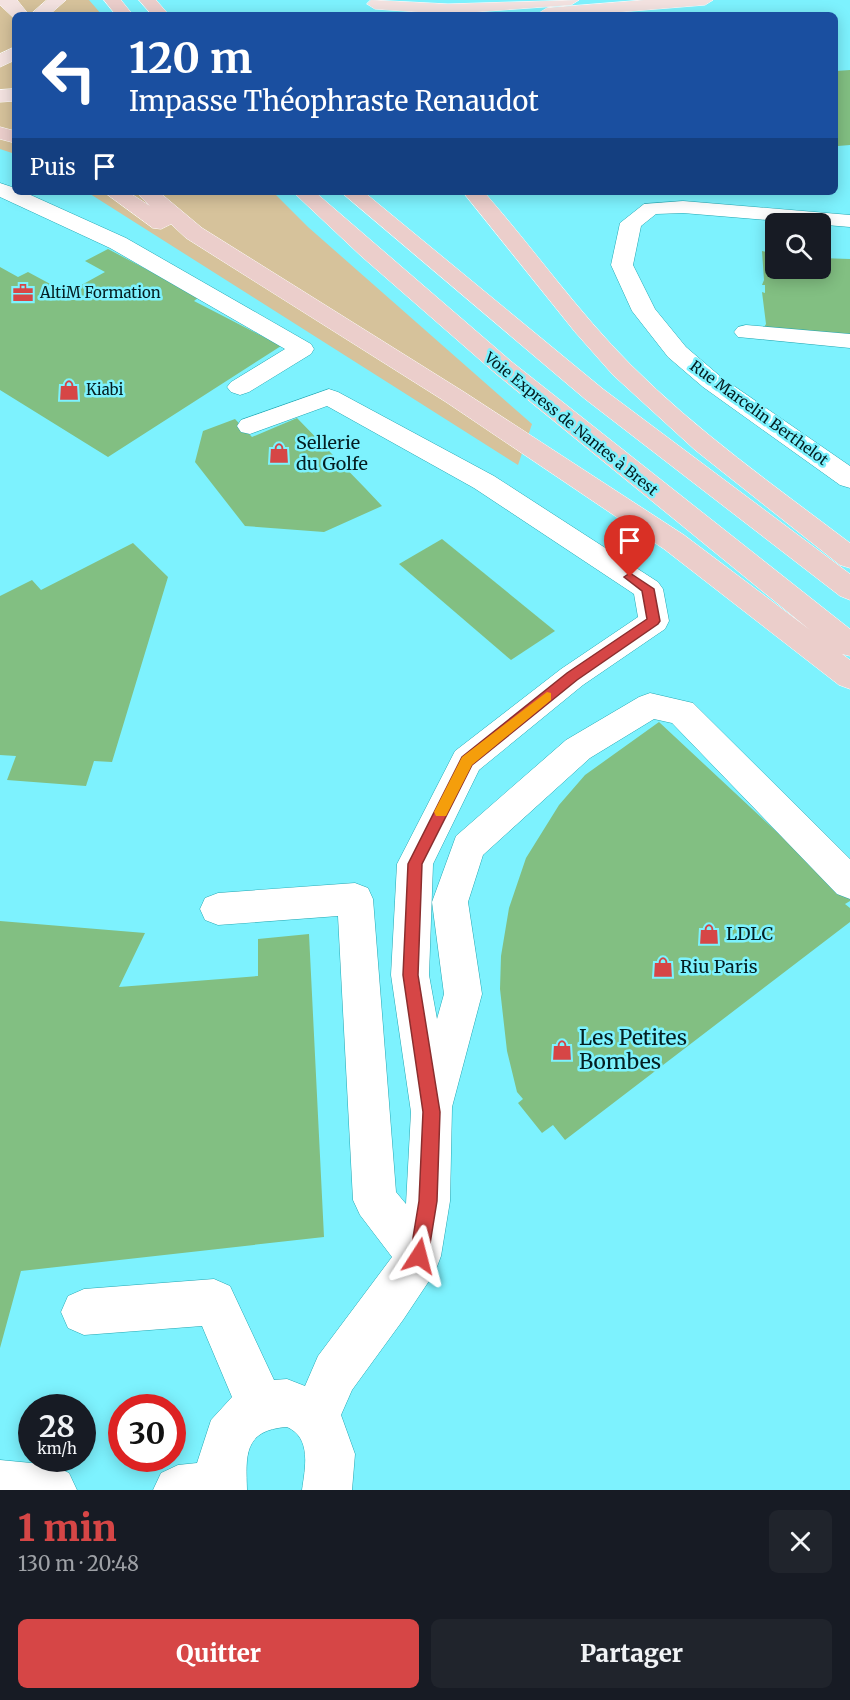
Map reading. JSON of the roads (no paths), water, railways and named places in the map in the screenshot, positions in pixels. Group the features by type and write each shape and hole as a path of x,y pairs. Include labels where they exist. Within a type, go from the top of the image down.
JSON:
{"highway":[{"path":"112,0 122,12"},
{"path":"147,0 158,12"},
{"path":"119,195 163,224 194,233"},
{"path":"150,195 194,233 596,489 674,542 850,677"},
{"name":"Voie Express de Nantes à Brest","path":"306,195 507,373 672,507 850,645"},
{"path":"355,195 594,394 850,589"},
{"path":"481,198 580,325 624,371 688,430 850,558"}],"main road":[{"path":"3,0 18,12"},
{"path":"42,12 58,0"},
{"path":"376,6 448,9 571,0"},
{"path":"563,12 705,0"}],"street":[{"path":"13,195 118,243 302,349 240,387"},
{"name":"Rue Marcelin Berthelot","path":"850,221 683,207 651,200 631,223 622,265 644,311 676,352 712,382 850,479"},
{"path":"746,332 850,341"},
{"path":"250,426 328,396 484,482 648,589 654,621 572,676 467,761 415,864 410,975 432,1112 428,1201 419,1256 387,1304 334,1373 316,1417"},
{"path":"432,1112 463,994 450,902 468,848 578,749 650,706 682,712 850,883"},
{"path":"218,909 355,899 375,1200 419,1256"},
{"path":"84,1312 214,1302 248,1373 259,1407"},
{"path":"208,1488 220,1468 224,1446 234,1426 259,1407 268,1403 285,1402 301,1406 316,1417 326,1433 332,1452 327,1490"},
{"path":"0,1485 52,1490"}],"place":[{"name":"AltiM Formation","path":"23,293"},
{"name":"Kiabi","path":"69,390"},
{"name":"Sellerie du Golfe","path":"279,453"},
{"name":"LDLC","path":"709,934"},
{"name":"Riu Paris","path":"663,967"},
{"name":"Les Petites Bombes","path":"562,1050"}]}
